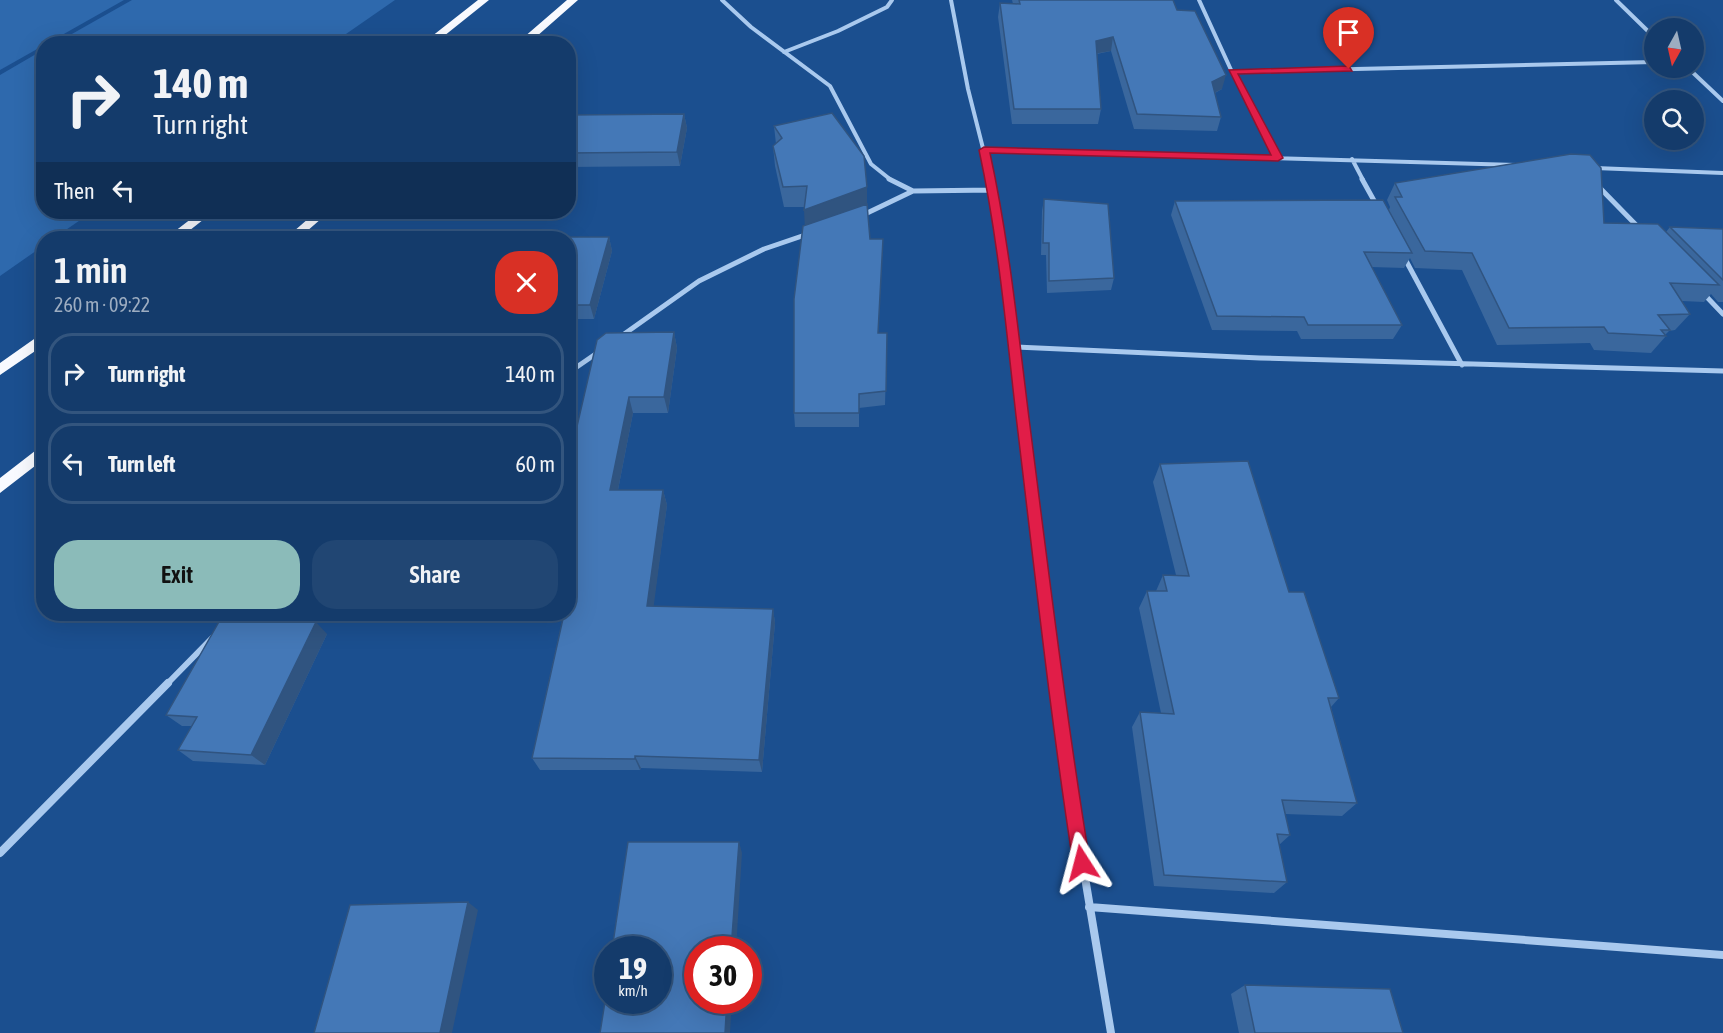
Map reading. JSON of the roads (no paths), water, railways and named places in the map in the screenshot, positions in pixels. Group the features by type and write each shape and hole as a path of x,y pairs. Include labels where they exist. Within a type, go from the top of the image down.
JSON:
{"highway":[{"path":"437,36 484,0"},
{"path":"531,36 573,0"},
{"path":"181,231 198,219"},
{"path":"300,231 315,219"},
{"path":"0,370 36,343"},
{"path":"0,487 36,457"}],"street":[{"path":"722,0 751,27 830,86 871,164 891,180 914,191"},
{"path":"784,52 838,31 887,7 892,0"},
{"path":"951,0 968,89 993,190 1015,347 1064,752 1111,1033"},
{"path":"1199,0 1232,72 1278,158"},
{"path":"1609,0 1617,2 1644,28"},
{"path":"1232,72 1644,62"},
{"path":"1699,78 1723,101"},
{"path":"984,150 1523,165"},
{"path":"1352,159 1379,210"},
{"path":"1592,168 1723,173"},
{"path":"1596,184 1644,233"},
{"path":"854,219 914,191 993,190"},
{"path":"615,340 699,281 764,249 820,230"},
{"path":"1401,252 1462,365"},
{"path":"1699,290 1723,314"},
{"path":"576,368 606,347"},
{"path":"1015,347 1462,365 1723,371"},
{"path":"242,623 246,621"},
{"path":"0,853 212,636 222,632"},
{"path":"1089,907 1723,956"}]}
